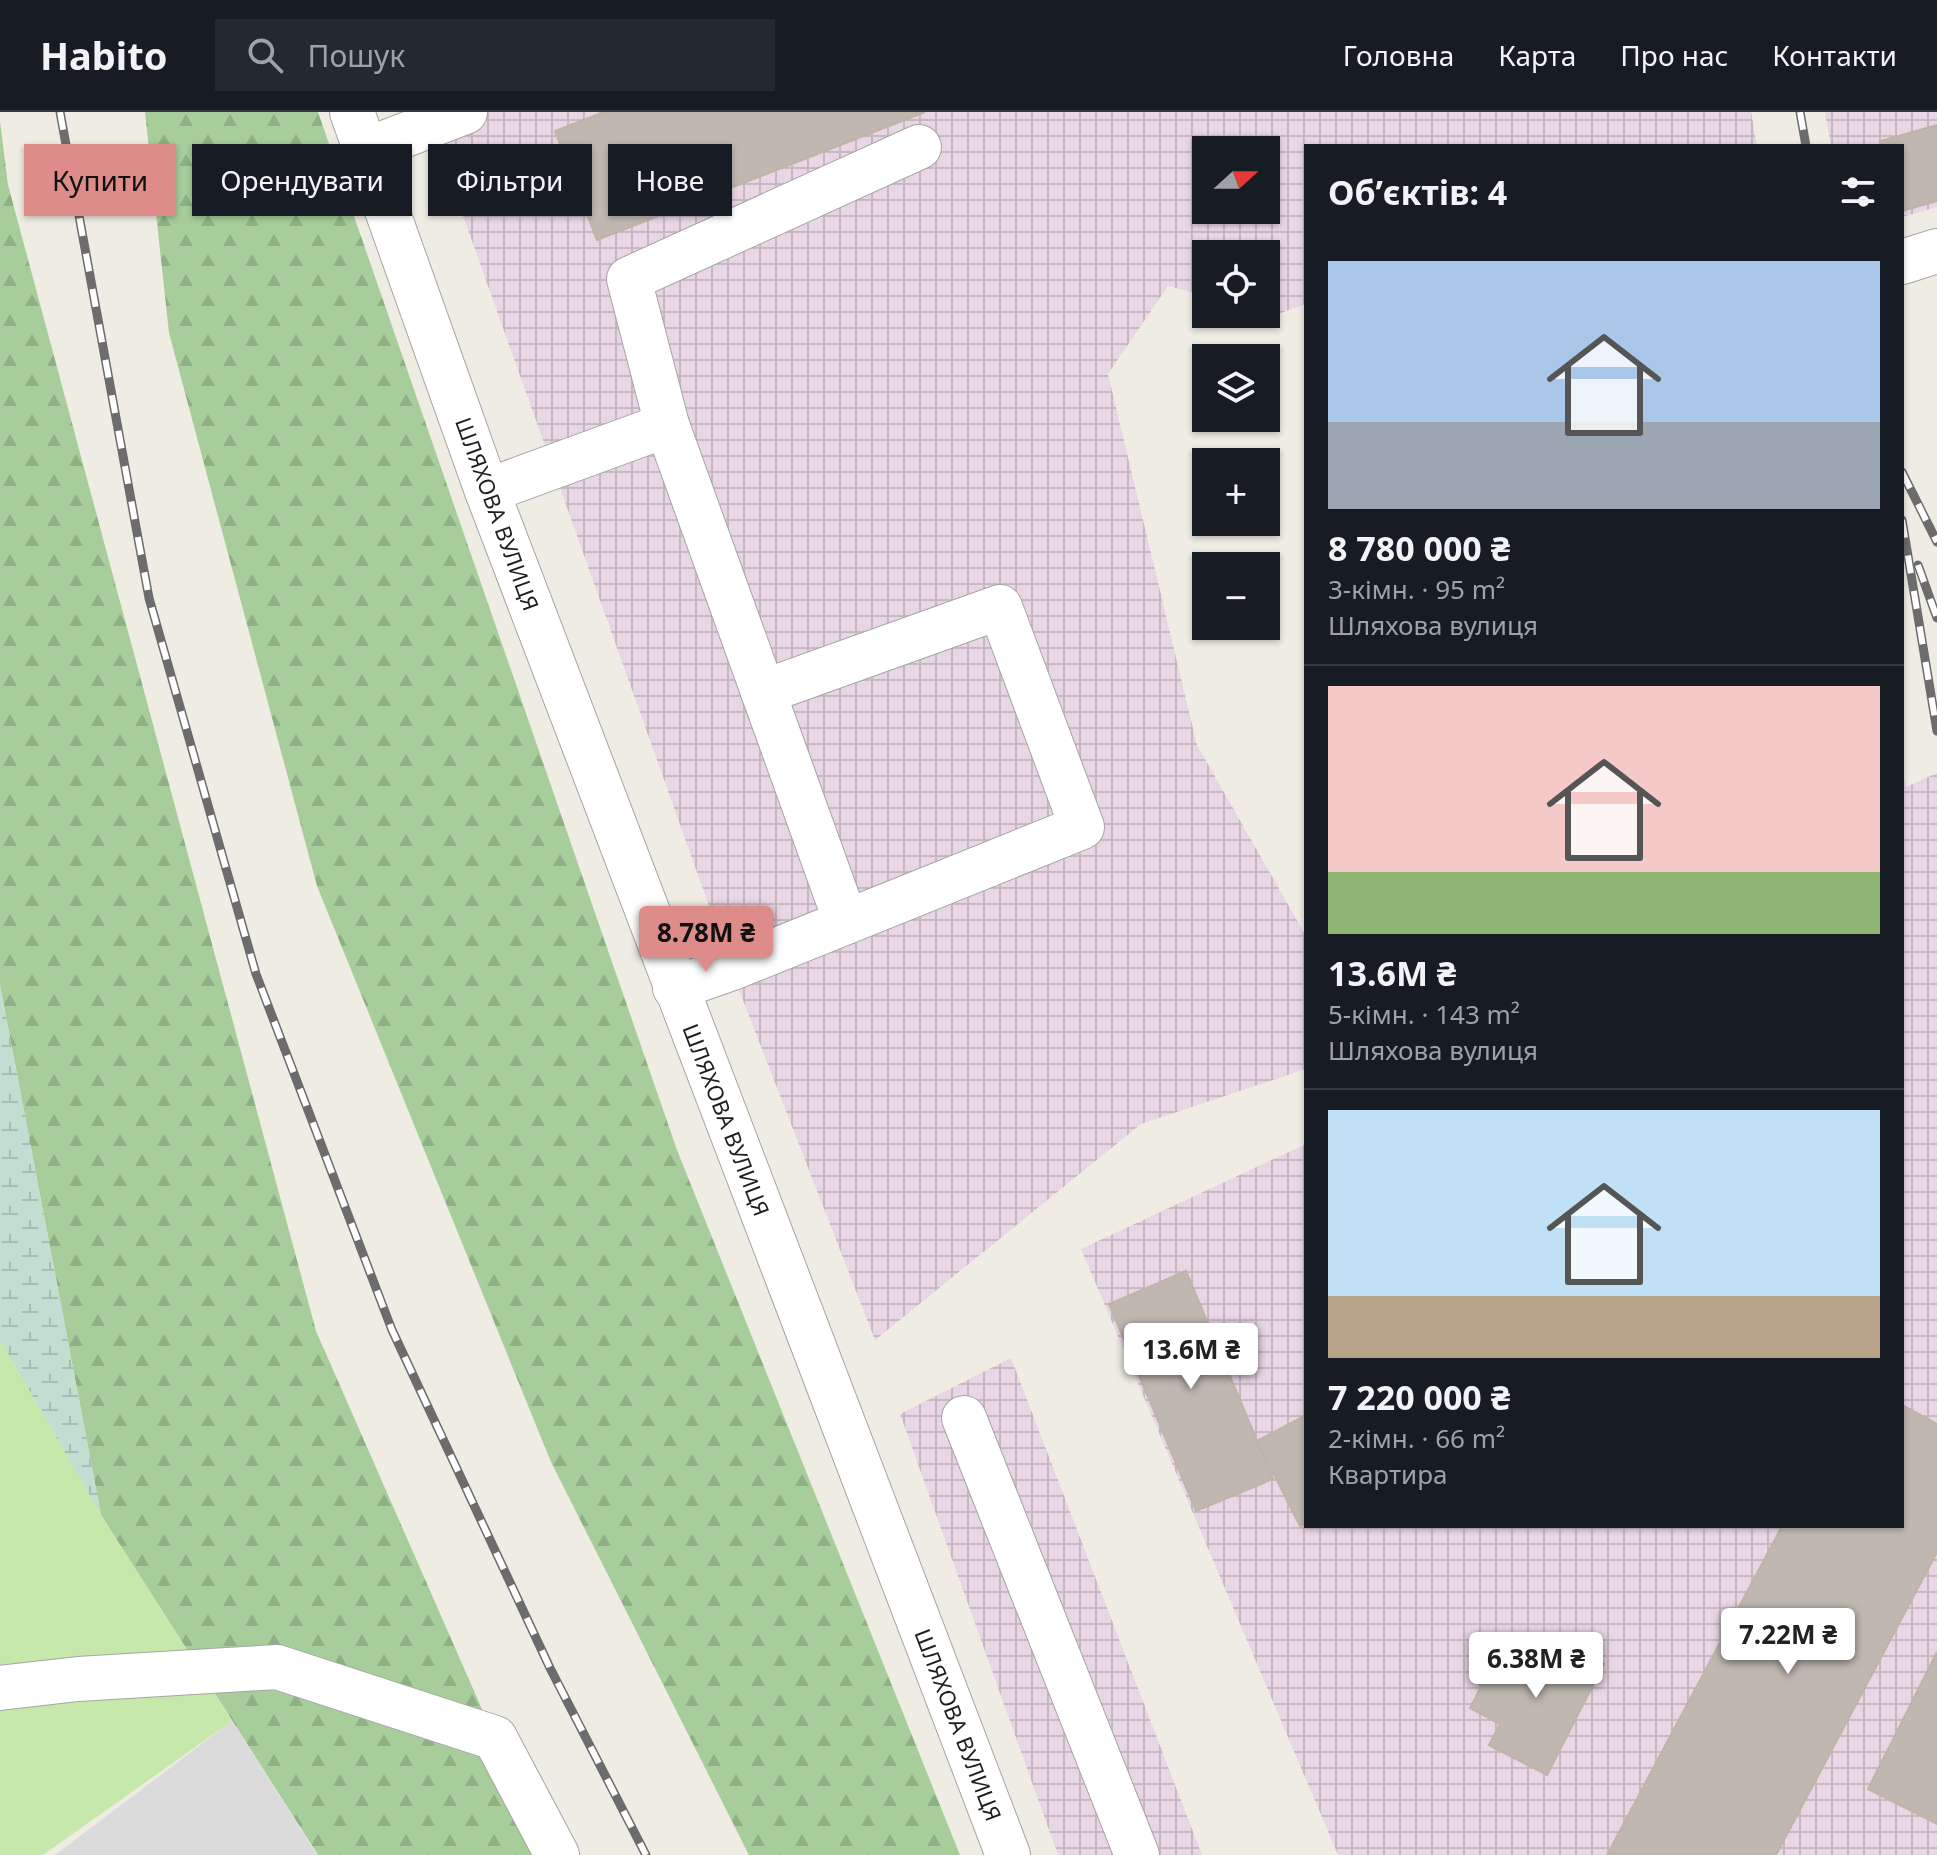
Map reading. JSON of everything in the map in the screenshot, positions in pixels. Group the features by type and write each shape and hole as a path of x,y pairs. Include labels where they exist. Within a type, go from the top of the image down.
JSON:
{"street":[{"path":"359,131 465,112"},
{"name":"ШЛЯХОВА ВУЛИЦЯ","path":"359,131 487,491 1008,1855"},
{"path":"846,922 667,425 629,279 919,147"},
{"path":"1904,261 1937,251"},
{"path":"487,491 667,425"},
{"path":"675,988 1082,827 1000,607 763,692"},
{"path":"964,1418 1137,1855"},
{"path":"0,1688 78,1679 277,1667 495,1738 557,1855"}],"shaded area":[{"path":"426,112 1751,112 1757,144 1304,144 1304,305 1280,313 1280,240 1192,240 1192,292 1168,286 1108,374 1197,745 1304,932 1304,1070 1141,1124 875,1340 739,990 463,216 592,216 592,144 437,144"},
{"path":"1825,112 1937,112 1937,207 1904,216 1904,144 1831,144"},
{"path":"1937,773 1937,1855 1338,1855 1081,1249 1304,1145 1304,1528 1904,1528 1904,777 1906,787"},
{"path":"1011,1358 1202,1855 1058,1855 900,1414"},
{"path":"232,1721 317,1855 55,1855"}],"green space":[{"path":"145,112 318,112 329,144 192,144 192,216 354,216 677,1150 960,1855 749,1855 551,1462 317,886 169,333 156,216 176,216 176,144 148,144"},
{"path":"0,121 8,185 316,1331 546,1855 318,1855 101,1515 0,985"},
{"path":"0,985 101,1515 0,1340"},
{"path":"0,1340 101,1515 232,1721 43,1855 0,1855"}],"building":[{"path":"604,112 925,112 732,187 732,144 608,144 608,216 658,216 597,240 588,216 592,216 592,144 560,144 555,131"},
{"path":"1937,125 1937,201 1904,210 1904,144 1882,144 1881,141"},
{"path":"1186,1271 1273,1479 1196,1511 1109,1304"},
{"path":"1904,1406 1937,1424 1937,1552 1776,1855 1607,1855 1781,1528 1904,1528"},
{"path":"1304,1416 1304,1524 1300,1526 1257,1441"},
{"path":"1549,1635 1604,1664 1547,1775 1489,1745 1500,1724 1470,1708 1504,1642 1537,1658"},
{"path":"1937,1652 1937,1824 1868,1789"}],"railway":[{"path":"60,112 149,598 256,974 392,1330 550,1668 646,1855"},
{"path":"1800,112 1806,144"},
{"path":"1904,476 1937,542"},
{"path":"1904,532 1937,731"},
{"path":"1918,565 1937,618"}]}
